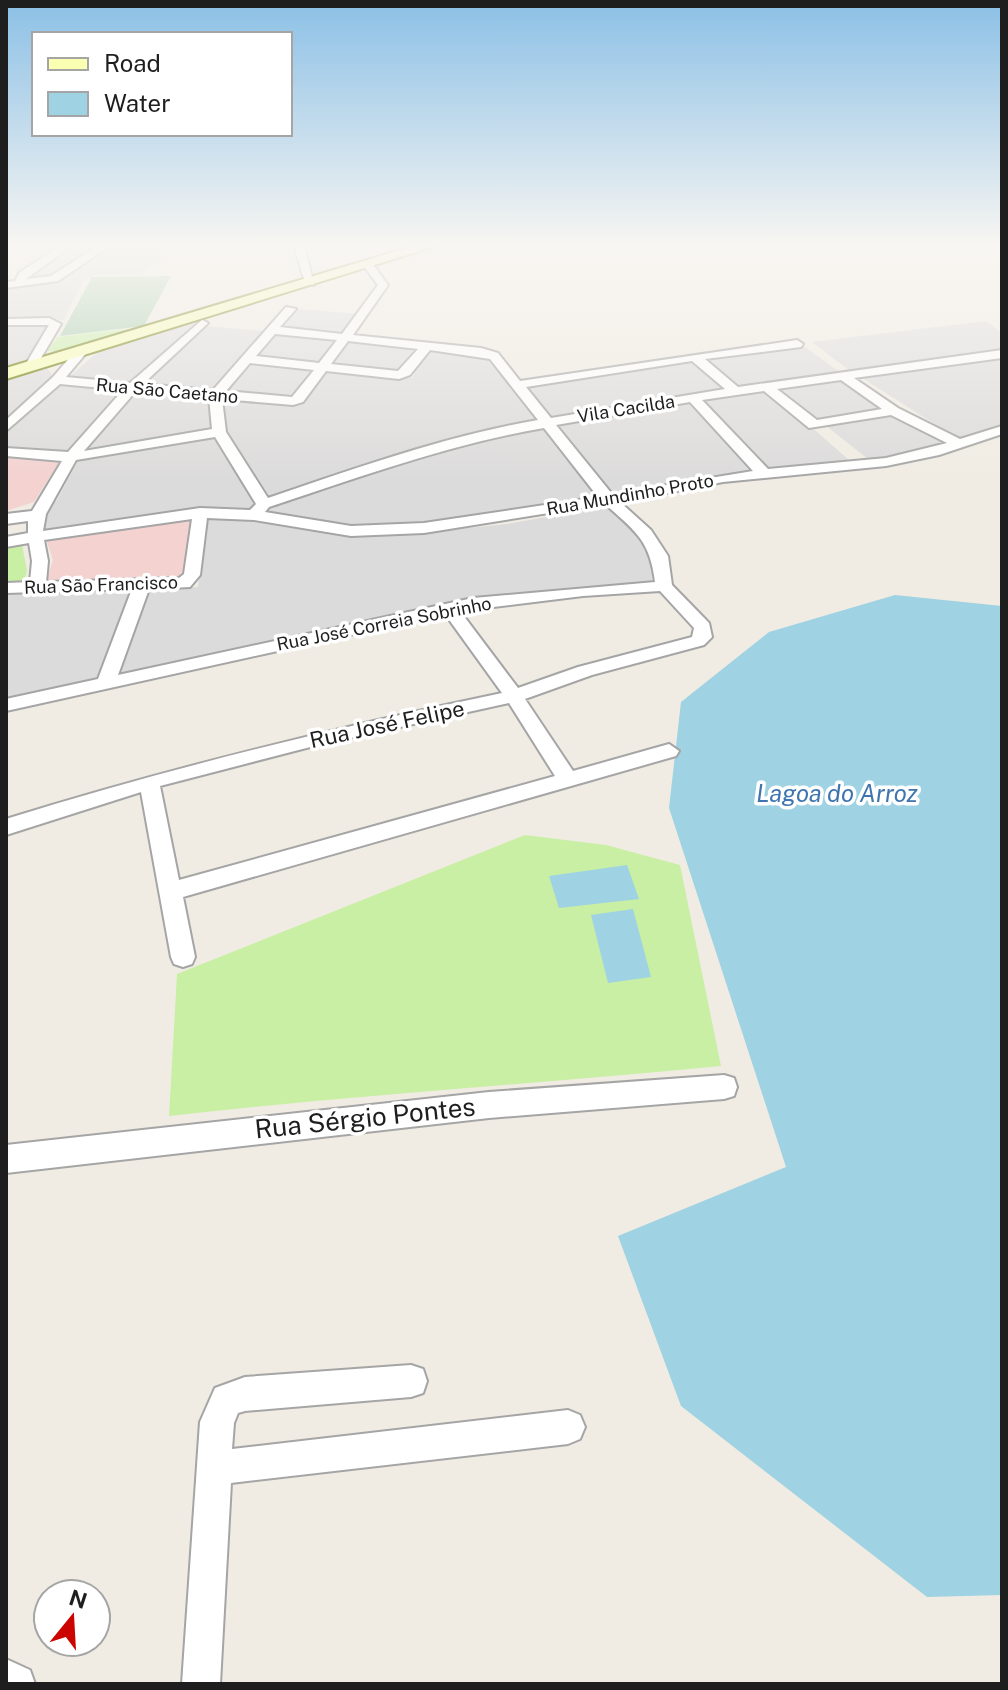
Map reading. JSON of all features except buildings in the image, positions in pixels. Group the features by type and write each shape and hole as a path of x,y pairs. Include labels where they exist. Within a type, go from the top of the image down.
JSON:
{"main road":[{"path":"7,373 173,324"}],"street":[{"path":"30,367 54,324"},
{"path":"37,587 40,565 37,515 71,457 132,389 201,324"},
{"path":"6,542 200,513 259,510 219,432 215,396 277,324"},
{"path":"322,368 356,324"},
{"path":"271,330 489,353 610,501 643,530 660,556 664,586"},
{"path":"516,385 797,344"},
{"path":"247,359 401,375 427,345"},
{"path":"6,427 58,379 82,351"},
{"name":"Vila Cacilda","path":"259,510 401,458 489,433 735,391 1000,354"},
{"path":"695,357 735,391"},
{"path":"49,360 58,379"},
{"name":"Rua São Caetano","path":"58,379 278,402 298,399 322,368"},
{"path":"843,376 893,411 957,443"},
{"path":"767,387 814,425 893,411"},
{"path":"693,398 763,473"},
{"name":"Rua Mundinho Proto","path":"259,510 351,531 397,531 610,501 763,473 886,462 921,456 1002,430"},
{"path":"6,452 71,457 219,432"},
{"name":"Rua São Francisco","path":"6,588 184,583 192,575 200,513"},
{"path":"6,519 37,515"},
{"path":"106,682 142,585"},
{"name":"Rua José Correia Sobrinho","path":"6,705 449,608 583,591 664,586"},
{"name":"Rua José Felipe","path":"6,827 149,782 318,738 514,696 585,671 698,641 703,637 703,627 664,586"},
{"path":"449,608 514,696 567,778"},
{"path":"170,892 669,751"},
{"path":"149,782 183,957"},
{"name":"Rua Sérgio Pontes","path":"6,1159 489,1105 724,1087"},
{"path":"201,1684 217,1422 227,1400 245,1394 411,1381"},
{"path":"214,1468 568,1427"},
{"path":"6,1678 16,1684"}],"shaded area":[{"path":"47,324 24,365 6,370 6,325"},
{"path":"195,324 129,385 68,378 99,351"},
{"path":"284,324 353,324 345,334 281,327"},
{"path":"962,324 990,324 1002,333 1002,350 850,371 812,342"},
{"path":"205,326 264,331 213,392 141,386"},
{"path":"276,332 342,338 320,363 255,357"},
{"path":"352,339 416,346 400,371 332,364"},
{"path":"805,347 841,373 739,388 703,359"},
{"path":"429,348 486,358 539,421 464,435 271,498 226,430 223,399 299,406 326,371 412,378"},
{"path":"1002,357 1002,428 961,441 859,376"},
{"path":"692,360 725,389 549,417 523,386"},
{"path":"253,363 315,368 290,399 225,392"},
{"path":"45,365 54,377 6,420 6,377"},
{"path":"847,378 947,443 926,452 868,459 778,388"},
{"path":"60,383 122,391 68,452 6,448 6,434"},
{"path":"768,389 849,460 767,469 702,400"},
{"path":"134,392 208,398 211,430 83,451"},
{"path":"689,401 754,470 663,483 612,495 555,424"},
{"path":"542,426 601,499 393,528 342,526 265,515 270,506 420,456"},
{"path":"213,435 256,503 252,511 210,509 44,531 42,510 57,500 79,459"},
{"path":"6,457 60,461 34,502 6,511"},
{"path":"608,506 637,531 651,553 652,585 457,601 6,699 6,593 198,587 206,516 324,531 409,534 507,524"},
{"path":"192,517 182,580 46,582 53,560 46,539"}],"green space":[{"path":"67,324 145,324 144,326 60,336"},
{"path":"145,327 61,352 47,351 58,337"},
{"path":"22,544 27,571 24,583 6,583 6,547"},
{"path":"525,835 606,845 680,865 721,1066 169,1116 177,974"}],"water":[{"name":"Lagoa do Arroz","path":"895,595 1002,606 1002,1595 927,1597 681,1406 618,1236 786,1167 669,808 681,702 769,632"},
{"path":"627,865 639,899 559,908 549,876"},
{"path":"633,909 651,977 608,983 591,915"}]}
